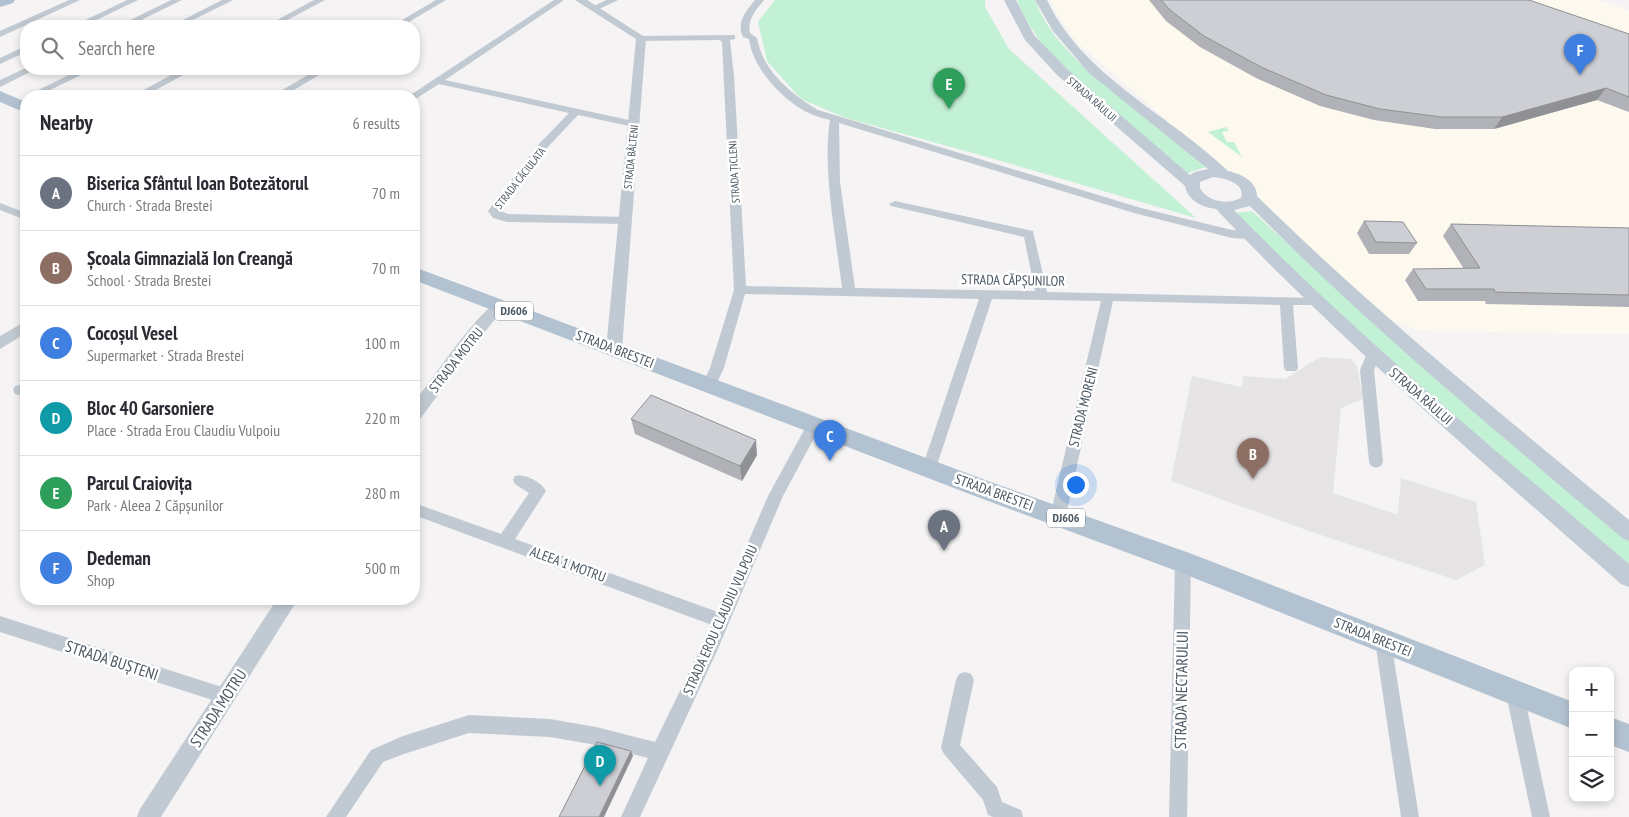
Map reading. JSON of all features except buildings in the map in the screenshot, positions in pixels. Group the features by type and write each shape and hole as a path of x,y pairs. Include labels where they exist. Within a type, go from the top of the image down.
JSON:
{"main road":[{"path":"0,3 8,0"},
{"name":"STRADA RÂULUI","path":"1010,0 1029,37 1062,72 1192,184 1194,192 1202,199 1221,206 1248,236 1314,301 1629,577"},
{"name":"STRADA RÂULUI","path":"1041,0 1048,16 1079,55 1094,70 1222,174"},
{"path":"0,96 20,102"},
{"name":"STRADA RÂULUI","path":"1192,184 1200,175 1213,172 1235,177 1244,183 1250,190 1250,198 1288,237 1409,346 1629,532"},
{"path":"1221,206 1240,206 1250,198"},
{"name":"STRADA BRESTEI","path":"420,275 814,425 1183,562 1569,714"},
{"path":"1614,732 1629,738"}],"street":[{"path":"31,20 76,0"},
{"path":"89,20 134,0"},
{"path":"135,20 178,0"},
{"path":"187,20 229,0"},
{"path":"282,20 321,0"},
{"path":"407,20 442,0"},
{"path":"420,92 560,0"},
{"path":"580,0 642,38 724,38 746,35 753,38 756,54 763,65 795,101 814,112 1138,211 1232,234 1248,236"},
{"path":"594,8 614,0"},
{"path":"746,35 744,32 748,12 760,0"},
{"path":"0,34 20,25"},
{"name":"STRADA BÂLTENI","path":"614,349 642,38"},
{"name":"STRADA ȚICLENI","path":"709,385 717,368 740,290 730,95 726,41 724,38"},
{"path":"0,61 20,52"},
{"path":"0,84 20,74"},
{"path":"44,90 75,75"},
{"path":"150,90 178,75"},
{"path":"287,90 314,75"},
{"path":"438,81 634,124"},
{"name":"STRADA CĂCIULATA","path":"575,112 542,148 494,212 507,218 625,221"},
{"path":"835,118 832,132 835,182 850,292"},
{"path":"895,204 1030,234 1042,295"},
{"path":"0,206 20,214"},
{"path":"1291,368 1286,300 1295,283"},
{"name":"STRADA CĂPȘUNILOR","path":"740,290 1314,301"},
{"path":"929,468 987,294"},
{"name":"STRADA MORENI","path":"1058,516 1108,298"},
{"name":"STRADA MOTRU","path":"420,407 486,320 500,306"},
{"path":"0,344 20,330"},
{"path":"1373,354 1367,370 1376,462"},
{"name":"STRADA EROU CLAUDIU VULPOIU","path":"630,817 722,621 755,544 802,445 814,425"},
{"path":"504,542 539,490 520,480"},
{"name":"ALEEA 1 MOTRU","path":"420,512 722,621"},
{"name":"STRADA NECTARULUI","path":"1178,817 1183,562"},
{"name":"STRADA MOTRU","path":"148,817 284,605"},
{"name":"STRADA BUȘTENI","path":"0,624 224,696"},
{"path":"1383,641 1410,817"},
{"path":"966,680 950,748 990,794 995,808 1014,817"},
{"path":"1515,694 1541,817"},
{"path":"335,817 377,756 402,745 469,724 550,728 596,736 659,752"}],"shaded area":[{"path":"1051,0 1600,0 1629,10 1629,334 1422,331 1389,319 1255,197 1077,42 1057,14"},
{"path":"1320,357 1351,359 1357,366 1363,399 1341,408 1333,493 1398,515 1401,478 1476,502 1485,565 1456,580 1309,531 1171,481 1192,376 1242,387 1243,376 1285,379"}],"green space":[{"path":"775,0 985,0 985,7 1009,49 1196,218 846,118 801,99 767,61 758,22"},
{"path":"1017,0 1035,0 1042,16 1052,31 1074,58 1206,167 1185,174 1082,85 1056,60 1034,32"},
{"path":"1226,127 1229,131 1222,132 1227,142 1234,142 1242,157 1208,132"},
{"path":"1252,211 1401,347 1629,539 1629,568 1380,352 1231,213"}],"place":[{"name":"Dedeman","path":"1580,75"},
{"name":"Parcul Craiovița","path":"949,109"},
{"name":"Cocoșul Vesel","path":"830,461"},
{"name":"Școala Gimnazială Ion Creangă","path":"1253,479"},
{"name":"Biserica Sfântul Ioan Botezătorul","path":"944,551"},
{"name":"Bloc 40 Garsoniere","path":"600,786"}]}
